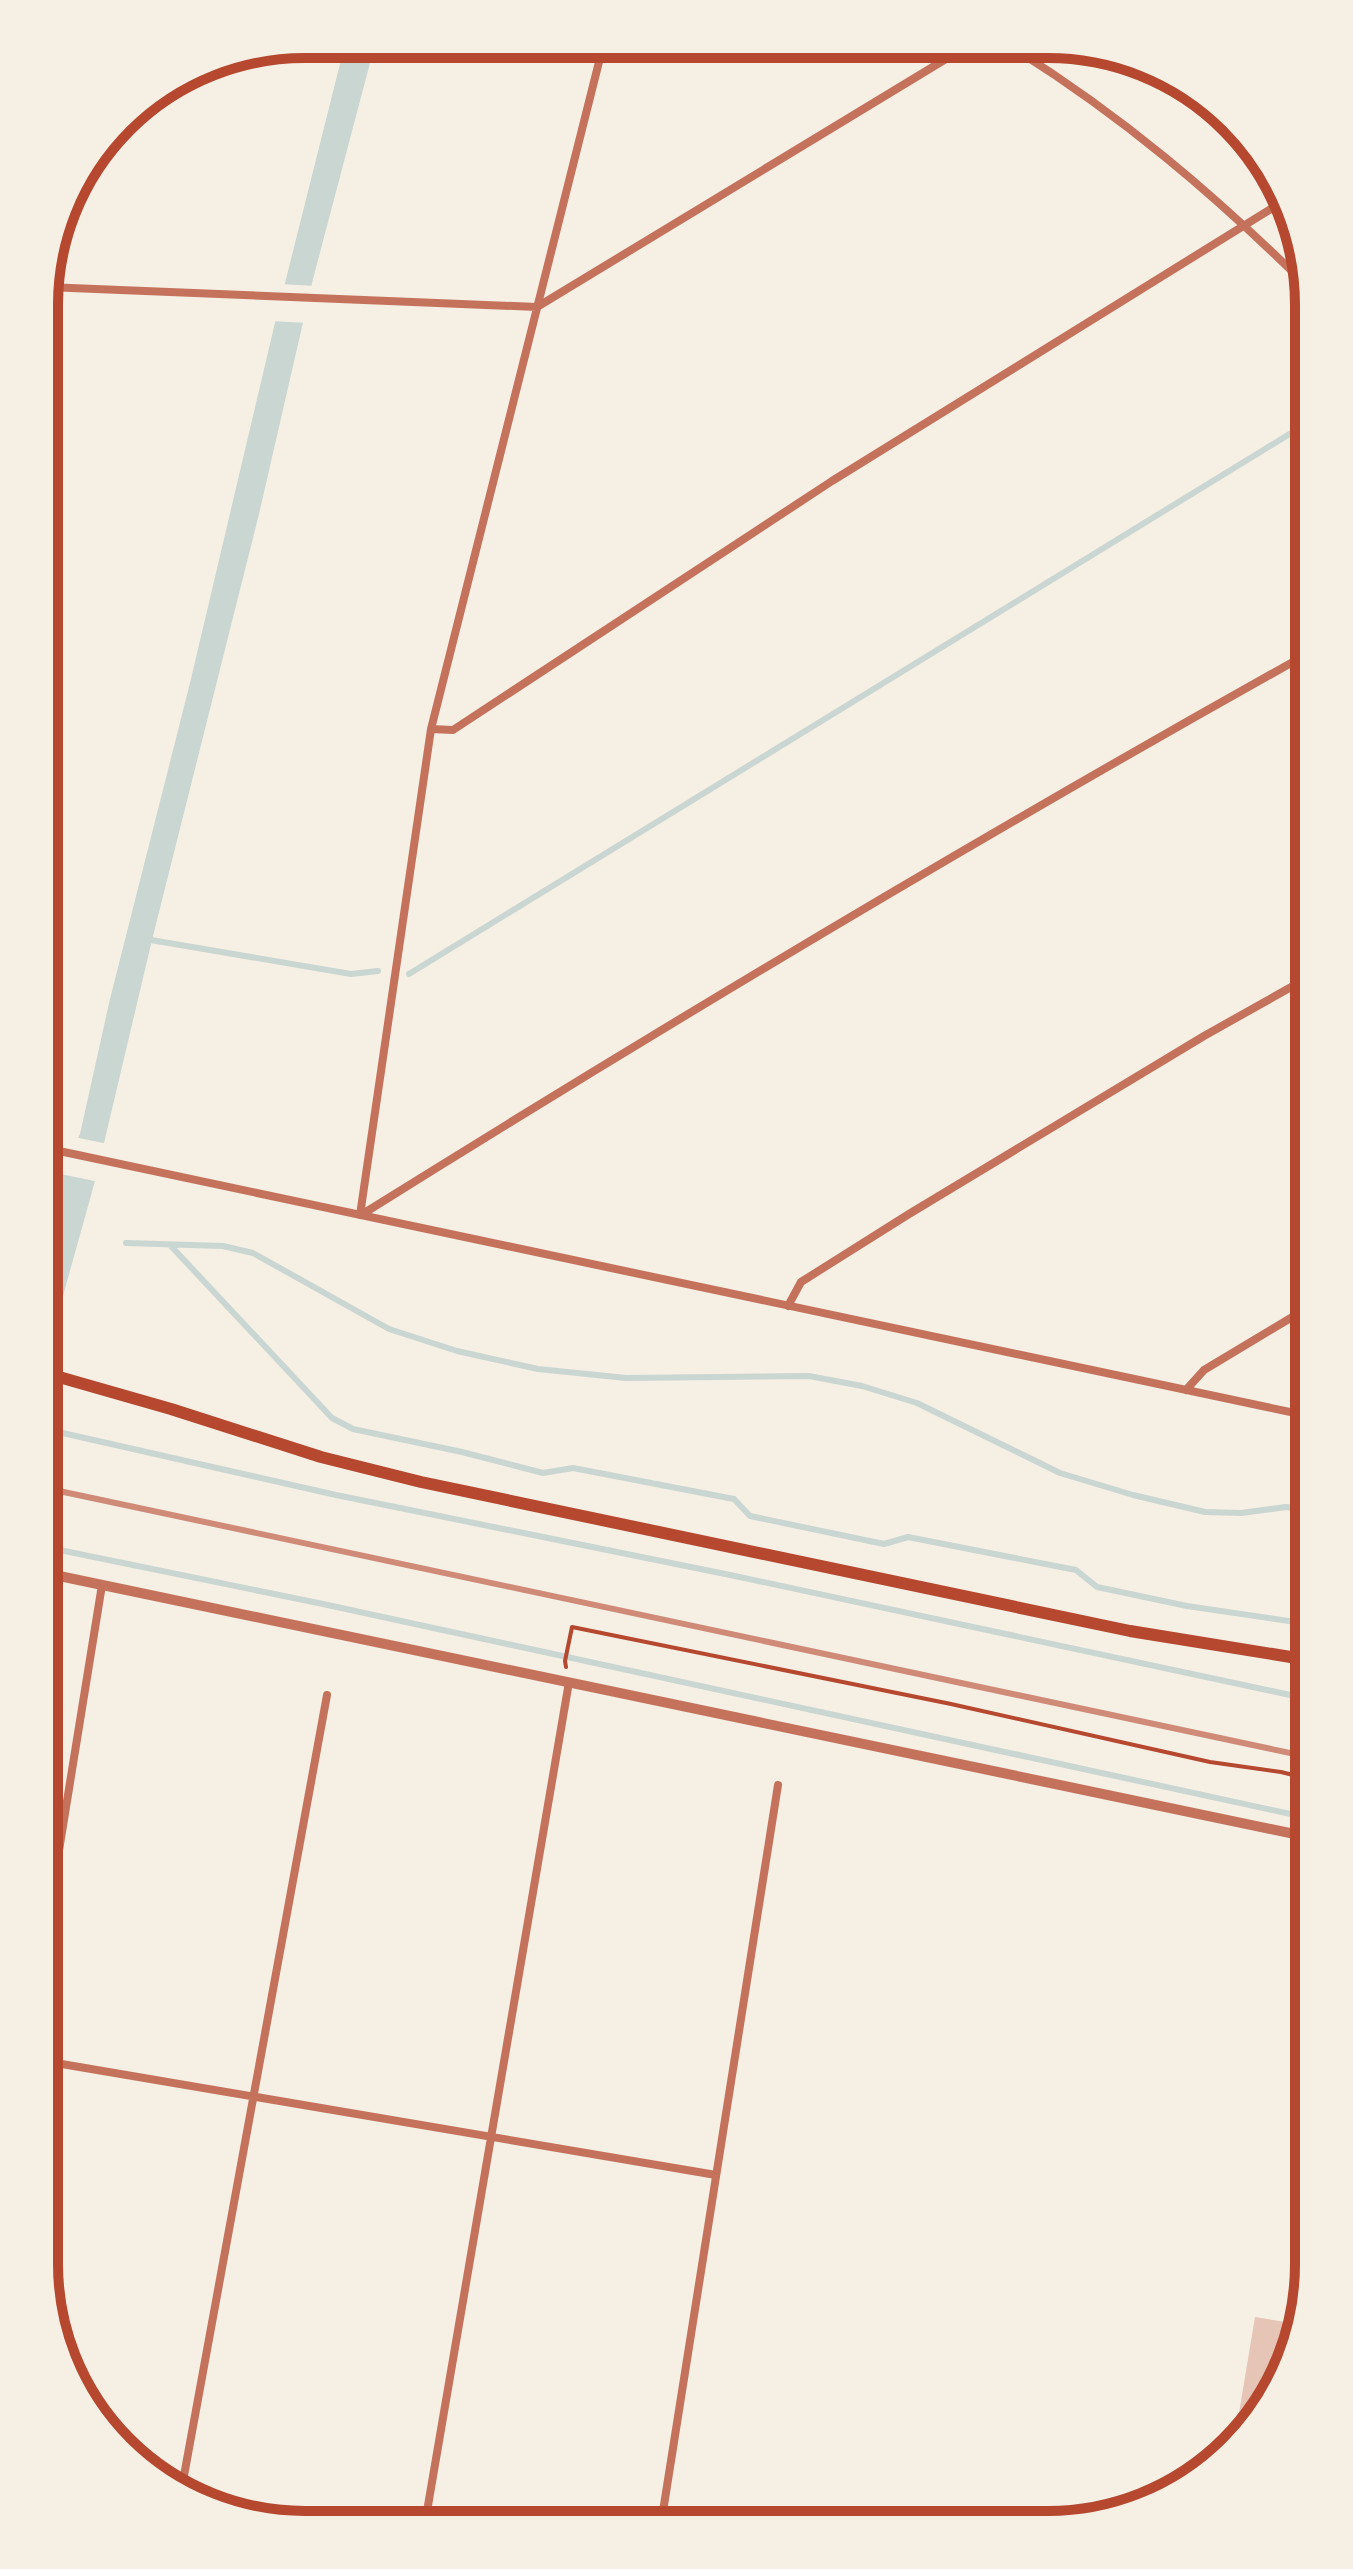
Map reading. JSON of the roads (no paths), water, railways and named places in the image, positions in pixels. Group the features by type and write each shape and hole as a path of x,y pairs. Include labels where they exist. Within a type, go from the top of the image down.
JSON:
{"main road":[{"path":"58,1377 321,1457 421,1482 1130,1631 1294,1658"}],"street":[{"path":"59,288 537,307 947,58"},
{"path":"1028,58 1148,141 1244,224 1292,271"},
{"path":"360,1215 431,729 600,59"},
{"path":"431,729 453,730 832,481 1274,207"},
{"path":"360,1215 610,1059 953,856 1295,661"},
{"path":"788,1306 801,1282 1204,1036 1295,985"},
{"path":"58,1151 1294,1413"},
{"path":"1186,1390 1204,1370 1294,1316"},
{"path":"58,1576 1294,1834"},
{"path":"58,1857 102,1585"},
{"path":"427,2511 569,1682"},
{"path":"183,2479 327,1695"},
{"path":"663,2511 778,1785"},
{"path":"58,2063 716,2175"}],"waterway":[{"path":"409,974 1295,431"},
{"path":"145,939 351,974 378,971"},
{"path":"126,1243 223,1246 253,1253 389,1329 457,1351 538,1369 626,1378 809,1376 862,1386 917,1403 1060,1473 1133,1495 1205,1512 1241,1513 1294,1508"},
{"path":"170,1245 332,1418 353,1429 543,1473 573,1468 734,1499 750,1516 884,1544 908,1537 1076,1570 1097,1587 1187,1606 1294,1622"},
{"path":"58,1432 336,1495 735,1576 1294,1696"},
{"path":"58,1550 323,1604 1294,1815"}],"railway":[{"path":"58,1491 1294,1754"}]}
